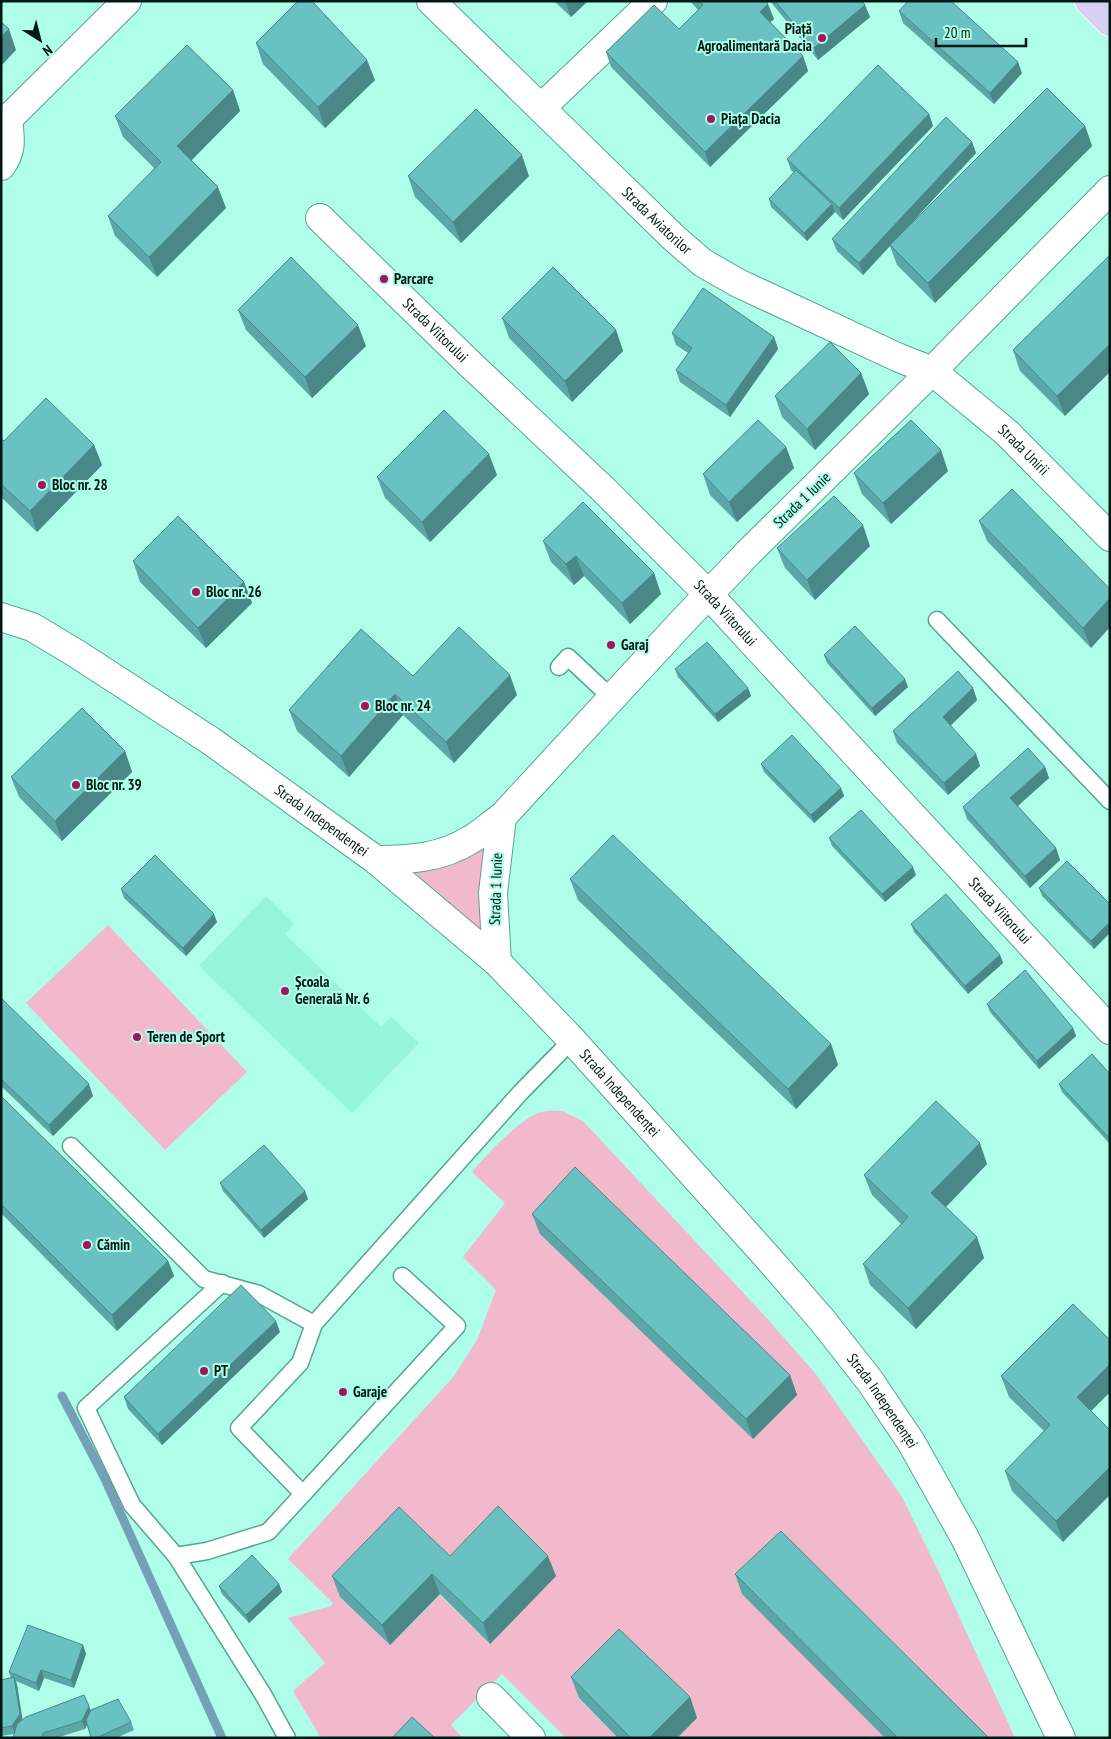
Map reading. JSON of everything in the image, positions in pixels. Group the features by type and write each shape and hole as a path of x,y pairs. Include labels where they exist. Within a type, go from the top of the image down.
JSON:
{"main road":[{"path":"1089,1 1110,22"}],"street":[{"path":"1,166 11,145 4,120 127,1"},
{"name":"Strada Aviatorilor","path":"431,1 674,238 703,263 738,283 932,371"},
{"path":"541,108 653,1"},
{"name":"Strada 1 Iunie","path":"376,860 409,860 442,853 470,840 502,817 708,594 1110,190"},
{"name":"Strada Viitorului","path":"320,218 471,365 604,490 708,594 1110,1030"},
{"name":"Strada Unirii","path":"932,371 1006,432 1110,536"},
{"name":"Strada Independenței","path":"1,617 32,627 77,654 211,741 376,860 497,962 572,1040 769,1259 822,1320 870,1381 911,1442 965,1538 1061,1738"},
{"name":"Strada 1 Iunie","path":"497,962 493,893 502,817"},
{"path":"491,1697 531,1738"}],"lane":[{"path":"937,620 1110,801"},
{"path":"559,667 568,657 613,696"},
{"path":"303,1494 239,1428 300,1363 314,1324 521,1092 572,1040"},
{"path":"71,1146 204,1279 259,1294 314,1324"},
{"path":"176,1556 207,1551 268,1532 457,1326 402,1276"},
{"path":"222,1283 86,1408 132,1504 176,1556 264,1696 287,1738"}],"shaded area":[{"path":"491,842 481,871 484,939 412,872"},
{"name":"Școala Generală Nr. 6","path":"266,896 294,924 285,934 381,1027 391,1017 419,1043 352,1113 199,966"},
{"name":"Teren de Sport","path":"108,925 247,1072 165,1150 26,1003"},
{"path":"562,1111 583,1121 763,1314 815,1373 902,1497 1015,1738 677,1738 698,1718 627,1648 578,1698 618,1738 566,1738 502,1674 451,1725 463,1738 321,1738 293,1691 325,1663 288,1618 331,1606 333,1603 288,1559 454,1376 477,1340 496,1290 463,1257 505,1203 472,1172 495,1147 524,1121 542,1112","holes":["405,1528 456,1577 555,1575 490,1644 440,1595 390,1645 339,1596"]}],"building":[{"path":"298,1 312,1 367,60 318,107 256,43"},
{"name":"Piața Dacia","path":"699,1 766,1 768,4 760,12 803,56 705,152 606,52 654,5 679,29 703,5"},
{"name":"Piață Agroalimentară Dacia","path":"775,1 862,1 865,5 814,48"},
{"path":"908,1 951,1 1018,62 990,93 899,11"},
{"path":"1,22 9,29 1,37"},
{"path":"187,45 233,90 177,146 218,187 149,257 108,216 161,162 115,116"},
{"path":"878,65 929,114 839,208 787,159"},
{"path":"1047,88 1085,126 928,283 890,245"},
{"path":"476,109 522,155 453,222 408,176"},
{"path":"946,117 972,142 859,263 832,239"},
{"path":"796,170 832,204 804,233 769,199"},
{"path":"1110,255 1110,344 1057,396 1013,350"},
{"path":"291,257 358,325 305,377 238,310"},
{"path":"553,267 616,330 565,381 502,318"},
{"path":"703,288 774,337 726,405 676,370 692,348 672,333"},
{"path":"830,342 861,373 807,429 775,396"},
{"name":"Bloc nr. 28","path":"46,398 94,445 30,511 1,484 1,439 4,441"},
{"path":"444,410 489,454 422,522 377,477"},
{"path":"758,420 786,447 729,502 703,474"},
{"path":"911,420 941,450 883,503 854,473"},
{"path":"1012,489 1110,589 1110,598 1083,628 979,521"},
{"path":"834,496 863,525 807,580 777,548"},
{"path":"583,502 654,573 622,603 576,556 566,564 543,541"},
{"name":"Bloc nr. 26","path":"178,516 244,582 198,628 133,561"},
{"path":"855,626 905,679 872,708 824,655"},
{"path":"459,627 510,675 446,742 395,694 341,756 289,710 361,629 413,676"},
{"path":"707,642 748,688 715,714 675,669"},
{"path":"958,671 973,688 943,717 976,754 944,783 893,731"},
{"name":"Bloc nr. 39","path":"82,708 125,751 55,821 11,777"},
{"path":"792,735 841,788 811,815 761,764"},
{"path":"1028,748 1045,767 1010,798 1056,848 1025,876 963,807"},
{"path":"861,810 913,867 882,894 829,838"},
{"path":"613,835 831,1044 788,1089 570,879"},
{"path":"155,855 214,914 183,948 121,889"},
{"path":"1067,861 1110,904 1110,922 1091,941 1039,888"},
{"path":"946,894 1000,955 965,986 911,924"},
{"path":"1025,970 1073,1028 1037,1061 987,1004"},
{"path":"1,998 89,1084 49,1125 1,1079"},
{"path":"1092,1054 1110,1074 1110,1139 1059,1084"},
{"name":"Cămin","path":"1,1096 168,1261 112,1315 1,1204"},
{"path":"936,1101 980,1143 931,1193 977,1237 908,1308 863,1264 908,1217 864,1175"},
{"path":"264,1145 305,1191 261,1230 220,1183"},
{"path":"575,1167 790,1375 746,1419 532,1214"},
{"name":"PT","path":"241,1285 276,1321 158,1434 124,1397"},
{"path":"1073,1304 1110,1340 1110,1364 1077,1397 1110,1430 1110,1467 1056,1521 1005,1471 1050,1425 1001,1376"},
{"path":"498,1506 548,1556 483,1623 432,1574 382,1625 332,1576 399,1507 450,1556"},
{"path":"781,1531 989,1738 898,1738 735,1574"},
{"path":"252,1555 279,1584 246,1615 219,1586"},
{"path":"28,1625 83,1645 71,1680 41,1670 36,1683 9,1672"},
{"path":"619,1629 690,1697 649,1738 631,1738 571,1677"},
{"path":"14,1677 20,1714 12,1726 1,1728 1,1680"},
{"path":"84,1695 89,1706 82,1721 43,1733 42,1738 13,1738 17,1724 26,1717"},
{"path":"118,1699 131,1722 96,1738 91,1738 86,1720 91,1710"},
{"path":"412,1717 435,1738 392,1738"}],"waterway":[{"path":"62,1396 104,1477 222,1738"}],"place":[{"name":"Piață Agroalimentară Dacia","path":"822,38"},
{"name":"Piața Dacia","path":"711,119"},
{"name":"Parcare","path":"384,279"},
{"name":"Bloc nr. 28","path":"42,485"},
{"name":"Bloc nr. 26","path":"196,592"},
{"name":"Garaj","path":"611,645"},
{"name":"Bloc nr. 24","path":"365,706"},
{"name":"Bloc nr. 39","path":"76,785"},
{"name":"Școala Generală Nr. 6","path":"285,991"},
{"name":"Teren de Sport","path":"137,1037"},
{"name":"Cămin","path":"87,1245"},
{"name":"PT","path":"204,1371"},
{"name":"Garaje","path":"343,1392"}]}
